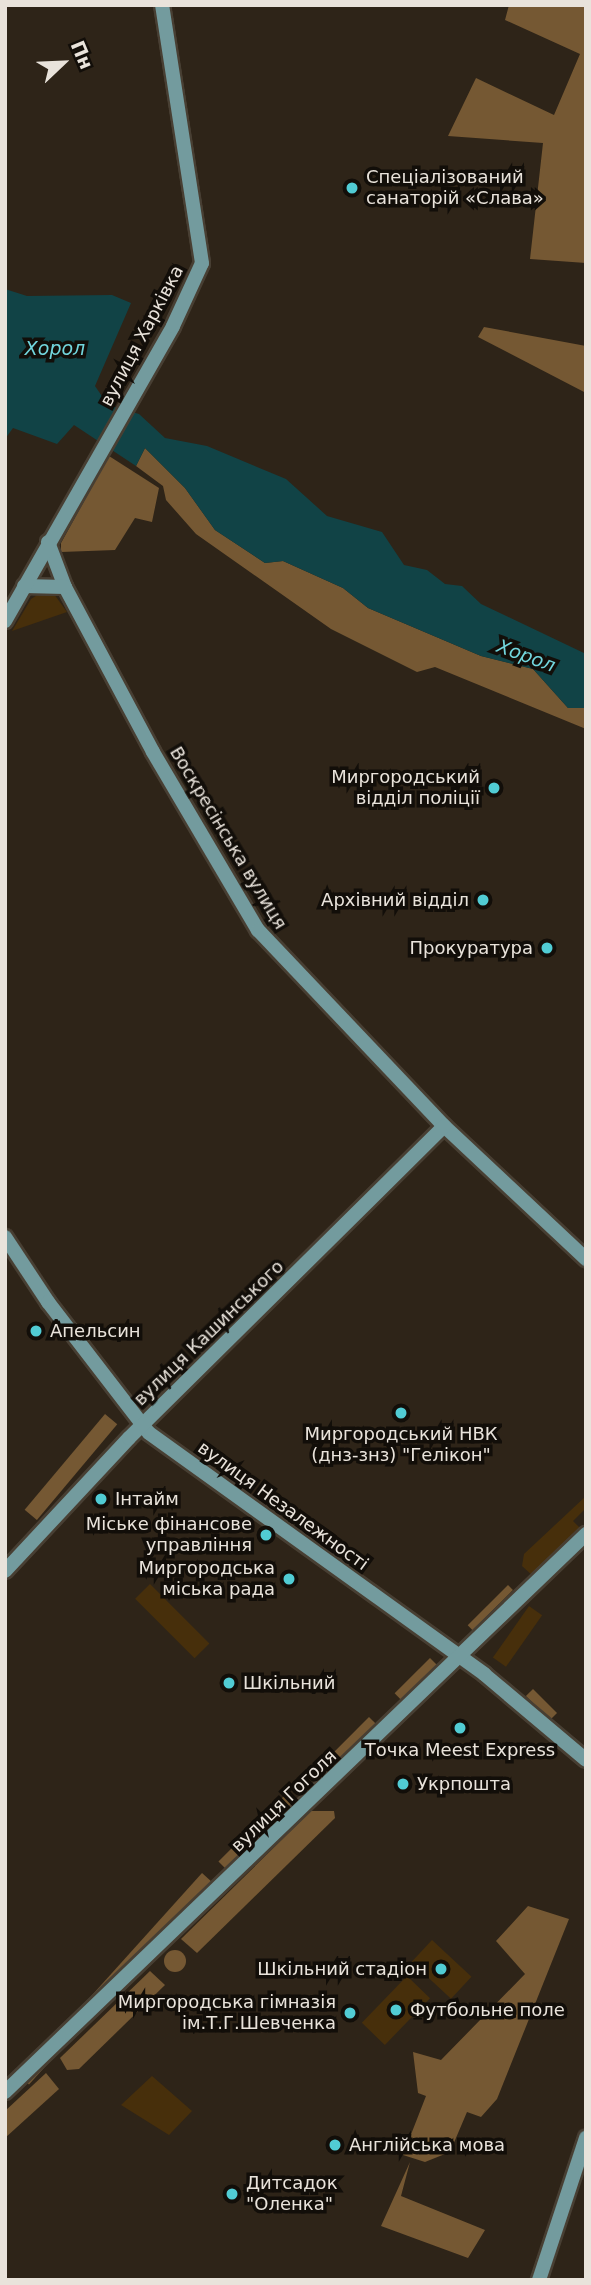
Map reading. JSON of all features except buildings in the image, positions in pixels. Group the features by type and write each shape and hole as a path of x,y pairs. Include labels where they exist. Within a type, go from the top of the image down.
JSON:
{"street":[{"name":"вулиця Харківка","path":"5,621 136,390 202,263 162,5"},
{"name":"Воскресінська вулиця","path":"48,542 65,587 153,752 258,930 444,1126 586,1259"},
{"path":"24,586 65,587"},
{"name":"вулиця Кашинського","path":"5,1571 142,1425 444,1126"},
{"name":"вулиця Незалежності","path":"5,1237 48,1303 142,1425 460,1657 586,1760"},
{"name":"вулиця Гоголя","path":"5,2092 586,1534"},
{"path":"539,2280 586,2138"}],"shaded area":[{"path":"509,5 586,5 586,263 530,259 543,143 448,136 476,78 554,115 580,54 505,20"},
{"path":"484,327 586,346 586,393 478,337"},
{"path":"145,448 185,488 215,530 265,563 283,561 343,588 368,608 481,656 533,669 568,708 586,708 586,729 435,667 417,672 331,629 196,534 166,500 163,486 136,466"},
{"path":"109,456 159,488 152,522 135,518 115,550 61,552 61,543"},
{"path":"42,592 54,594 67,612 12,631 31,599"},
{"path":"105,1414 117,1424 37,1520 25,1510"},
{"path":"586,1496 586,1508 573,1521 580,1528 533,1576 522,1566 524,1554"},
{"path":"150,1584 209,1643 195,1658 135,1599"},
{"path":"508,1585 513,1590 473,1630 468,1625"},
{"path":"529,1606 542,1615 506,1667 493,1658"},
{"path":"430,1658 438,1666 402,1701 395,1693"},
{"path":"533,1689 557,1713 550,1720 526,1696"},
{"path":"369,1717 376,1724 333,1767 326,1760"},
{"path":"287,1793 295,1801 226,1869 218,1862"},
{"path":"311,1811 334,1811 335,1818 197,1953 181,1939"},
{"path":"202,1873 212,1882 29,2085 19,2076"},
{"path":"528,1906 569,1919 497,2099 481,2117 467,2112 450,2152 425,2162 403,2155 426,2096 418,2093 413,2052 441,2060 525,1974 496,1941"},
{"name":"Шкільний стадіон","path":"432,1940 471,1977 451,1999 412,1962"},
{"path":"175,1950 183,1953 186,1961 183,1969 175,1972 167,1969 164,1961 167,1953"},
{"path":"150,1971 165,1985 79,2069 67,2070 60,2058"},
{"name":"Футбольне поле","path":"407,1976 430,1998 385,2045 362,2023"},
{"path":"46,2073 59,2089 5,2138 5,2111"},
{"path":"152,2076 192,2111 169,2135 121,2105"},
{"path":"410,2162 401,2196 485,2230 468,2258 381,2226"}],"water":[{"name":"Хорол","path":"5,289 27,296 112,295 131,303 95,386 108,405 139,414 165,438 207,446 286,479 327,516 382,532 404,565 427,570 445,584 462,586 481,604 586,654 586,708 568,708 533,669 481,656 368,608 343,588 283,561 265,563 215,530 185,488 145,448 136,466 74,425 57,444 13,428 5,439"}],"place":[{"name":"Спеціалізований санаторій «Слава»","path":"352,188"},
{"name":"Миргородський відділ поліції","path":"494,788"},
{"name":"Архівний відділ","path":"483,900"},
{"name":"Прокуратура","path":"547,948"},
{"name":"Апельсин","path":"36,1331"},
{"name":"Миргородський НВК (днз-знз) \"Гелікон\"","path":"401,1413"},
{"name":"Інтайм","path":"101,1499"},
{"name":"Міське фінансове управління","path":"266,1535"},
{"name":"Миргородська міська рада","path":"289,1579"},
{"name":"Шкільний","path":"229,1683"},
{"name":"Точка Meest Express","path":"460,1728"},
{"name":"Укрпошта","path":"403,1784"},
{"name":"Шкільний стадіон","path":"441,1969"},
{"name":"Футбольне поле","path":"396,2010"},
{"name":"Миргородська гімназія ім.Т.Г.Шевченка","path":"350,2013"},
{"name":"Англійська мова","path":"335,2145"},
{"name":"Дитсадок \"Оленка\"","path":"232,2194"}]}
